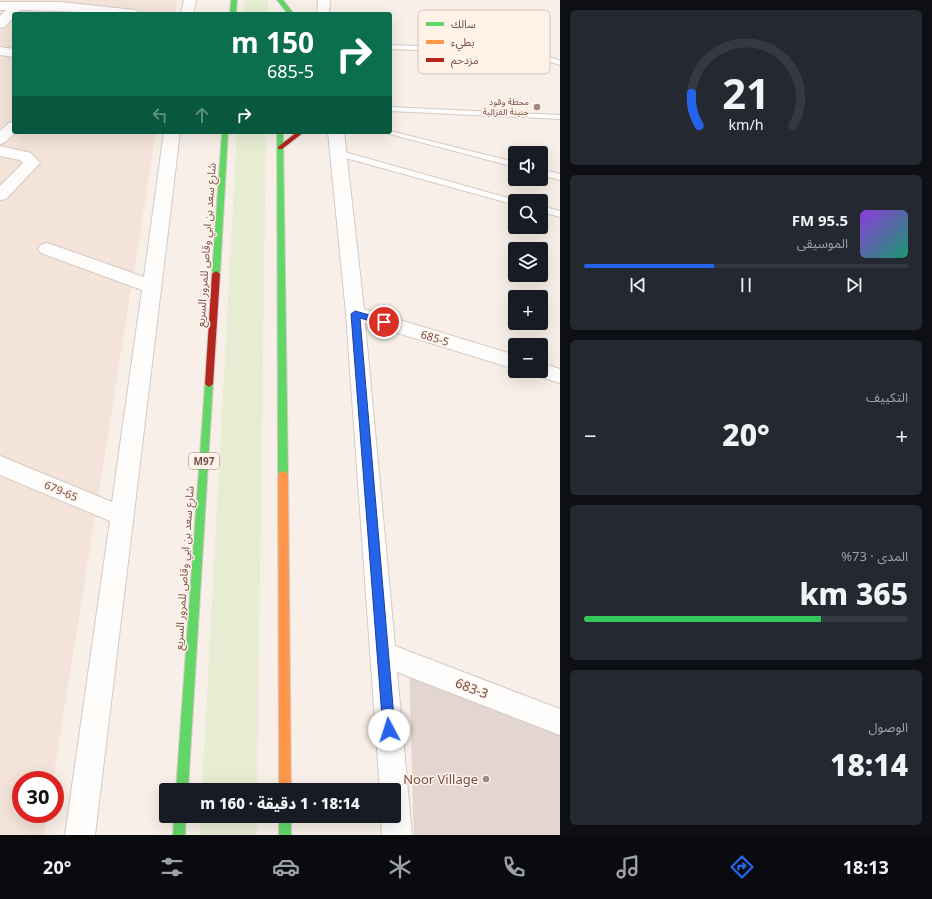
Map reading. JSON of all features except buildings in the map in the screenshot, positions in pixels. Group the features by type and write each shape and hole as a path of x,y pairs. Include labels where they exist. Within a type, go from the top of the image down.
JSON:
{"highway":[{"path":"233,12 234,0"},
{"path":"279,0 279,12"},
{"path":"279,0 289,12"},
{"name":"شارع سعد بن ابي وقاص للمرور السريع","path":"182,783 225,134"},
{"path":"280,134 285,783"},
{"path":"280,148 298,134"},
{"path":"179,835 180,823"},
{"path":"285,823 285,835"}],"street":[{"path":"188,12 190,0"},
{"path":"323,12 324,0"},
{"path":"0,6 59,6 115,12"},
{"path":"0,24 16,6"},
{"path":"0,139 12,128"},
{"path":"80,835 172,134"},
{"path":"336,134 355,314 393,783"},
{"path":"0,151 25,156 32,162 0,195"},
{"path":"47,248 152,286"},
{"name":"685-5","path":"355,314 508,360"},
{"path":"548,372 560,376"},
{"name":"679-65","path":"0,465 122,516"},
{"name":"683-3","path":"383,654 560,722"},
{"path":"397,823 398,835"}],"lane":[{"path":"392,46 418,47"},
{"path":"550,60 560,63"},
{"path":"392,109 560,117"},
{"path":"392,134 508,163"},
{"path":"338,154 508,200"},
{"path":"548,174 560,177"},
{"path":"548,211 560,214"}],"shaded area":[{"path":"0,0 177,0 175,12 12,12 12,134 156,134 54,771 12,771 12,823 46,823 44,835 0,835"}],"green space":[{"path":"244,0 268,0 268,12 243,12"},
{"path":"237,134 266,134 257,783 202,783"},
{"path":"201,823 257,823 257,835 200,835"}],"traffic: fast":[{"path":"233,12 234,0"},
{"path":"280,0 289,12"},
{"path":"216,274 225,134"},
{"path":"280,134 283,475"},
{"path":"182,783 209,384"},
{"path":"179,835 180,823"},
{"path":"285,823 285,835"}],"traffic: slow":[{"path":"283,475 285,783"}],"traffic: jam":[{"path":"280,148 298,134"},
{"path":"209,384 216,274"}],"place":[{"name":"محطة وقود جنينة الغزالية","path":"537,107"},
{"name":"Noor Village","path":"486,779"}],"route":[{"path":"384,322 355,314 389,730"}]}
